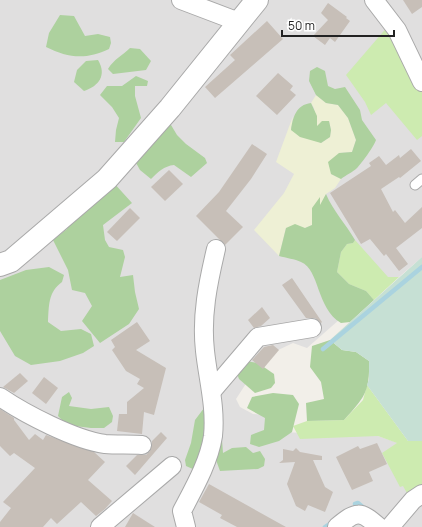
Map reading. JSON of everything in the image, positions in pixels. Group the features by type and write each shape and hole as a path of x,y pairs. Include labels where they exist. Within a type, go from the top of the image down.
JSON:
{"street":[{"path":"181,0 239,22"},
{"path":"0,265 11,262 107,179 170,108 257,0"},
{"path":"374,0 398,30 422,82"},
{"path":"186,527 182,511 201,475 213,436 212,391 205,351 204,314 208,280 216,249"},
{"path":"212,391 258,337 312,328"},
{"path":"0,397 54,426 89,440 104,444 142,444"},
{"path":"100,527 172,466"},
{"path":"390,527 404,509 422,494"},
{"path":"337,527 351,516 357,514 369,518 379,527"}],"shaded area":[{"path":"0,0 422,0 422,257 399,277 388,277 307,348 293,343 276,351 249,379 236,399 240,407 253,414 282,417 281,432 378,436 398,443 386,451 422,481 422,527 0,527"}],"green space":[{"path":"60,15 74,16 85,36 98,34 110,37 111,43 109,49 93,55 77,56 62,54 46,47 49,33"},
{"path":"389,25 422,88 422,136 417,140 386,103 371,115 365,102 346,75"},
{"path":"130,48 140,49 151,61 146,70 113,74 108,69 115,60"},
{"path":"98,60 102,70 100,79 94,86 84,91 74,82 77,70 86,61"},
{"path":"317,67 325,71 328,86 335,89 345,87 360,110 362,120 376,140 359,166 341,179 331,174 328,162 339,153 352,152 356,140 348,118 338,105 326,103 316,95 309,81 310,71"},
{"path":"136,76 148,81 147,86 135,86 135,96 141,118 124,142 115,142 119,118 112,107 100,95 107,86 122,86"},
{"path":"316,95 326,103 338,105 348,118 356,140 352,152 339,153 331,174 341,179 335,188 326,194 320,206 320,198 312,225 305,228 286,228 279,256 254,230 284,193 294,174 276,162 293,116 291,130 321,143 330,137 331,130 329,121 317,127 314,108 311,103"},
{"path":"311,103 317,116 317,126 322,121 329,121 331,130 330,137 321,143 300,137 291,130 296,112 302,106"},
{"path":"160,125 171,125 177,135 186,144 205,158 207,163 191,177 174,165 164,168 151,179 140,170 135,161"},
{"path":"113,182 132,203 103,225 105,240 109,247 123,250 125,257 120,277 133,275 139,309 129,324 100,343 82,321 92,306 85,293 72,290 68,270 53,240 67,229 74,211"},
{"path":"326,194 332,206 355,240 353,243 347,244 341,252 337,272 349,284 366,291 374,300 350,322 341,323 333,316 322,299 312,273 307,266 299,261 279,256 286,228 295,224 305,228 312,225 312,208 320,197 320,205"},
{"path":"355,240 388,277 399,277 374,300 366,291 349,284 337,272 341,252 347,244 353,243"},
{"path":"422,257 422,441 408,441 367,385 369,379 369,361 356,352 342,350 330,340"},
{"path":"49,267 64,275 62,282 54,290 50,300 48,322 61,331 81,329 91,334 94,346 83,353 60,361 31,365 15,356 0,331 0,280 26,270"},
{"path":"330,340 342,350 356,352 369,361 367,387 361,400 344,420 307,421 306,403 324,399 321,382 310,367 312,346"},
{"path":"246,361 258,363 274,374 275,383 271,388 255,393 239,379 235,368"},
{"path":"367,385 408,441 422,441 422,486 408,495 403,486 400,487 382,453 397,443 378,436 300,439 293,426 307,421 344,420 363,400"},
{"path":"69,392 72,398 69,406 91,409 109,407 113,416 112,422 104,428 67,425 58,416 62,397"},
{"path":"273,393 293,395 299,404 292,432 279,441 259,447 250,444 251,435 264,430 265,418 247,408 252,397"},
{"path":"204,408 221,427 223,453 232,448 246,447 253,453 260,451 265,459 264,466 258,469 220,471 216,460 195,470 186,466 185,460 191,443 195,420"}],"building":[{"path":"403,0 422,0 422,7 412,14"},
{"path":"328,3 350,21 335,42 330,38 325,45 313,36 328,20 321,13"},
{"path":"267,21 283,39 215,98 205,87 235,60 230,55"},
{"path":"278,73 293,86 290,90 296,95 277,115 256,96"},
{"path":"252,144 267,154 251,179 226,211 243,227 225,245 196,216 219,192"},
{"path":"411,149 421,161 400,178 399,177 381,189 393,212 395,210 405,223 422,207 422,228 396,248 408,264 399,271 386,254 384,256 370,239 361,244 330,193 371,166 369,163 379,156 386,165 399,155 400,158"},
{"path":"169,170 183,184 165,201 151,187"},
{"path":"130,208 140,218 117,241 107,232"},
{"path":"292,278 322,322 321,323 315,318 306,318 282,285"},
{"path":"262,307 270,318 261,326 254,328 248,320"},
{"path":"137,322 150,341 136,350 166,368 154,415 144,412 142,434 117,431 119,414 127,414 127,402 144,388 137,384 140,379 126,371 112,350 115,347 111,340"},
{"path":"273,345 279,350 263,369 252,360 264,347"},
{"path":"20,373 28,381 14,393 3,387"},
{"path":"44,377 58,388 46,404 32,393"},
{"path":"0,409 14,418 29,440 35,434 43,440 46,435 94,452 105,462 88,480 112,501 105,509 96,516 81,502 57,524 51,518 43,527 0,527 0,522 11,508 3,502 35,468 14,453 10,456 0,446"},
{"path":"161,432 167,438 135,475 126,466 137,455 146,455 150,451 152,441"},
{"path":"377,443 387,464 369,472 373,481 352,490 336,457 358,446 360,449"},
{"path":"296,448 300,452 322,456 322,460 313,460 325,487 333,492 325,512 308,505 305,511 296,506 287,484 295,462 279,463 283,460 283,449 293,451"},
{"path":"209,484 286,527 237,527 220,518 222,515 199,502"},
{"path":"133,513 155,527 125,527"}],"waterway":[{"path":"323,349 422,267"},
{"path":"355,504 358,503 365,509"},
{"path":"325,527 331,523"}]}
